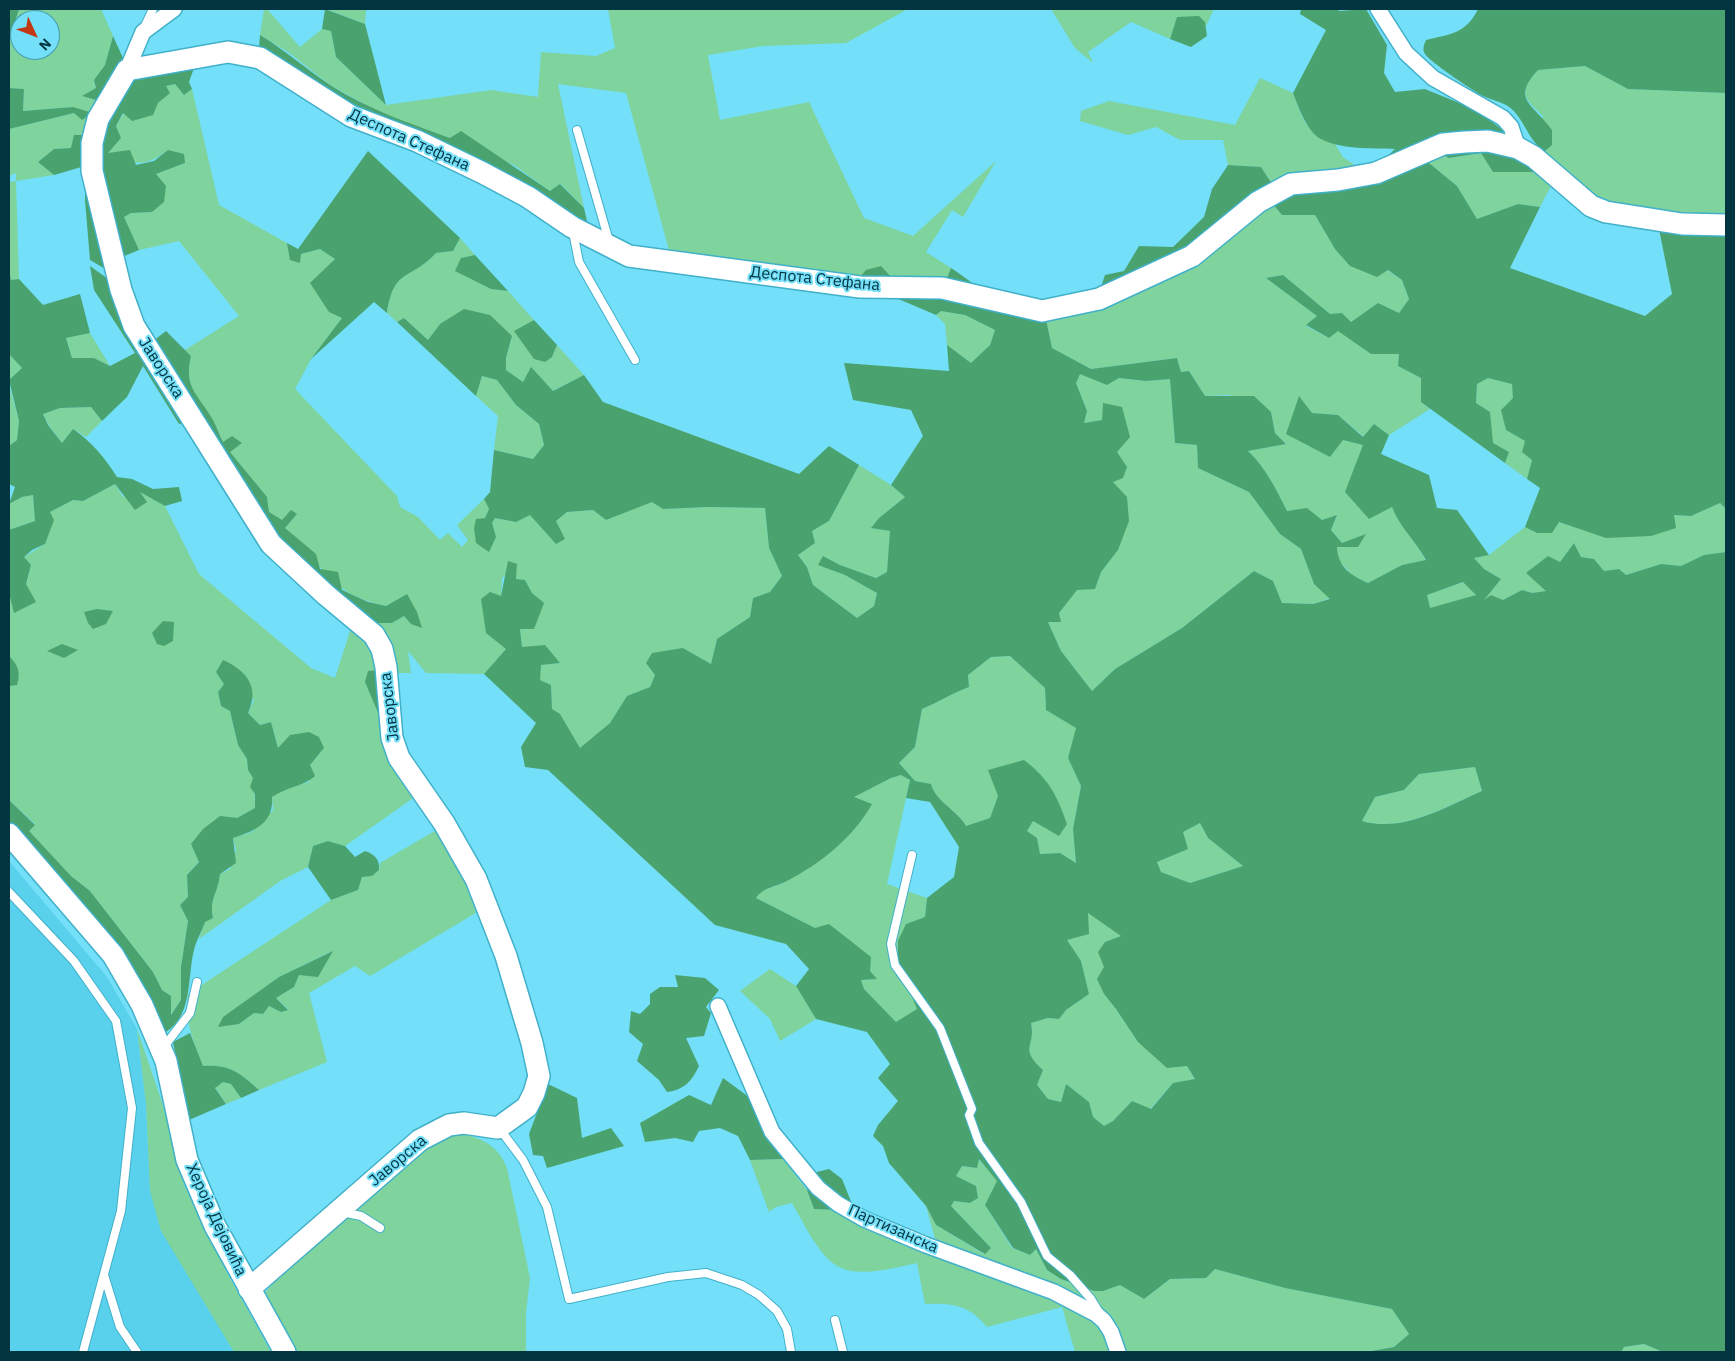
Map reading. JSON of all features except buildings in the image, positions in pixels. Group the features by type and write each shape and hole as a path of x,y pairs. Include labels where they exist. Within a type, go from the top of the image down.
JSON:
{"street":[{"path":"143,32 174,9"},
{"path":"1378,9 1406,54 1433,78 1503,118 1511,127 1518,148"},
{"name":"Јаворска","path":"143,32 127,70 98,119 92,143 92,171 121,290 134,326 271,544 326,596 374,635 382,650 386,667 392,738 399,758 444,823 476,879 506,956 532,1043 539,1076 527,1107 498,1128 464,1123 449,1125 420,1140 249,1289"},
{"name":"Деспота Стефана","path":"127,70 228,52 260,58 351,116 417,141 483,173 528,197 572,227 629,256 860,287 942,288 1042,311 1099,299 1192,256 1258,202 1290,184 1338,180 1376,173 1443,144 1488,141 1518,148 1534,157 1590,206 1606,212 1682,224 1726,225"},
{"name":"Хероја Дејовића","path":"9,834 113,955 142,1005 166,1061 187,1160 215,1226 285,1352"},
{"name":"Партизанска","path":"718,1006 772,1132 804,1172 838,1204 864,1219 926,1245 1054,1292 1096,1314 1104,1321 1117,1344 1118,1352"}],"lane":[{"name":"Јаворска","path":"143,32 154,9"},
{"path":"577,130 611,247"},
{"path":"572,227 579,262 635,360"},
{"path":"912,855 891,944 895,964 940,1028 972,1108 969,1115 979,1143 1021,1202 1047,1256 1070,1275 1091,1299 1104,1321"},
{"path":"9,892 74,960 116,1021 132,1108 121,1212 83,1352"},
{"path":"161,1050 190,1014 197,982"},
{"path":"498,1128 523,1160 547,1207 569,1299 668,1277 706,1273 742,1285 759,1295 777,1311 787,1329 791,1352"},
{"path":"340,1211 361,1216 380,1228"},
{"path":"104,1275 120,1327 136,1352"},
{"path":"835,1320 843,1352"}],"shaded area":[{"path":"9,861 107,977 137,1029 146,1104 150,1191 234,1352 9,1352"}],"green space":[{"path":"9,9 19,9 10,10 9,42"},
{"path":"19,9 101,9 113,36 105,65 94,80 96,89 83,96 103,102 88,135 71,148 54,149 38,162 54,175 16,181 16,173 9,176 9,129 74,113 73,107 23,111 24,89 9,88 10,39 10,60 60,60 60,10"},
{"path":"264,9 267,9 300,47 322,29 331,31 336,57 386,105 491,90 538,97 541,52 596,56 615,48 608,9 908,9 846,43 763,46 708,55 720,120 809,102 864,218 913,236 996,161 963,217 952,210 926,252 951,268 945,283 860,277 670,254 626,93 558,84 584,208 561,184 550,191 514,165 450,138 386,116 330,85 288,52 260,35"},
{"path":"325,9 365,24 386,105 336,57 331,31 322,29"},
{"path":"326,9 366,9 365,24"},
{"path":"1051,9 1214,9 1206,26 1199,17 1177,18 1170,39 1131,22 1088,52 1093,63 1075,48"},
{"path":"1301,9 1338,9 1339,11 1366,9 1387,45 1384,73 1395,92 1425,89 1476,110 1500,128 1534,172 1493,172 1481,153 1449,158 1439,153 1429,163 1457,186 1477,219 1518,204 1540,207 1510,268 1645,316 1672,294 1659,229 1726,230 1726,509 1720,503 1691,516 1674,515 1676,528 1651,536 1606,538 1559,522 1552,533 1537,533 1525,527 1540,488 1527,479 1532,460 1522,452 1525,441 1506,430 1501,410 1513,398 1512,384 1488,378 1477,384 1476,403 1490,412 1493,443 1509,452 1505,463 1421,402 1421,378 1398,366 1399,354 1371,354 1338,331 1329,338 1306,325 1317,316 1266,278 1283,275 1330,314 1342,313 1351,322 1378,303 1399,313 1409,299 1402,280 1388,270 1377,277 1350,266 1335,249 1315,215 1282,215 1270,201 1218,246 1210,256 1046,319 1052,348 1091,369 1177,358 1181,372 1189,371 1205,396 1254,396 1271,412 1275,433 1286,444 1248,451 1275,487 1287,511 1307,508 1322,520 1337,515 1331,530 1342,543 1366,534 1358,547 1337,547 1340,560 1346,570 1368,583 1402,565 1426,560 1395,515 1392,507 1369,519 1345,492 1363,445 1343,440 1330,457 1286,434 1299,396 1312,413 1338,415 1363,437 1374,424 1389,435 1381,454 1429,475 1437,508 1457,510 1489,555 1474,558 1484,569 1501,579 1484,600 1491,595 1503,600 1522,590 1532,593 1546,591 1526,573 1548,556 1560,562 1574,543 1581,557 1594,559 1604,571 1619,569 1626,575 1661,564 1681,566 1704,555 1726,552 1726,1352 1663,1352 1644,1344 1624,1347 1621,1352 1366,1352 1394,1347 1409,1334 1392,1309 1285,1288 1215,1269 1206,1278 1170,1279 1144,1299 1120,1285 1103,1291 1094,1291 1061,1279 1047,1270 1036,1249 1030,1255 1013,1248 985,1205 997,1181 979,1159 977,1168 962,1166 956,1176 976,1186 978,1198 970,1203 954,1201 951,1206 991,1248 985,1254 936,1225 926,1206 889,1163 883,1146 873,1136 878,1125 898,1101 878,1078 890,1064 867,1032 816,1019 796,986 809,969 786,944 715,925 548,770 525,767 521,747 536,723 484,674 506,649 486,633 481,599 490,592 501,596 508,561 517,564 516,579 525,580 532,593 544,603 534,629 520,629 522,647 545,645 560,663 541,665 540,680 551,685 552,709 560,714 580,748 610,723 627,696 650,687 655,675 646,663 652,653 683,648 711,664 717,639 750,617 753,598 770,592 782,576 769,548 765,508 708,507 663,509 652,502 606,520 593,510 567,512 556,521 565,539 556,544 530,515 516,522 495,518 492,523 496,537 489,552 476,543 474,528 476,519 485,518 489,509 484,499 490,492 494,450 533,459 544,445 539,424 516,405 497,380 482,376 476,396 397,322 404,318 428,340 440,324 464,309 490,315 512,336 506,358 506,370 523,382 531,367 553,391 584,375 603,402 799,474 829,446 859,465 829,521 812,531 815,543 798,555 807,567 813,585 857,618 874,606 877,593 845,575 818,565 823,556 840,565 876,578 887,572 890,531 871,528 879,518 905,497 891,485 923,436 911,410 853,400 844,363 949,371 947,345 971,363 990,345 995,330 965,315 941,311 936,315 882,292 860,277 866,270 881,266 892,278 945,283 951,268 985,291 1008,300 1034,300 1064,296 1101,287 1105,275 1124,271 1139,246 1173,247 1204,217 1212,189 1228,165 1261,167 1274,187 1373,170 1395,149 1357,148 1329,143 1311,131 1300,111 1293,93 1326,30 1300,14","holes":["1080,374 1107,385 1119,378 1146,381 1170,379 1175,443 1197,445 1198,468 1249,492 1280,534 1301,549 1314,584 1330,599 1313,604 1282,603 1273,581 1254,571 1182,628 1115,669 1092,691 1061,651 1048,622 1061,622 1059,613 1077,590 1095,589 1101,572 1118,550 1129,521 1127,497 1113,482 1123,478 1127,467 1117,452 1130,437 1122,407 1103,403 1102,420 1084,423 1087,411 1076,383","1463,582 1476,595 1430,608 1427,595","1010,656 1045,688 1046,710 1076,728 1068,758 1081,786 1073,829 1076,863 1060,853 1040,854 1037,838 1027,831 1033,821 1059,836 1067,824 1060,804 1051,788 1040,774 1024,760 988,770 998,796 990,818 966,826 937,796 931,784 915,781 899,763 915,747 922,709 969,687 968,675 991,657","1475,767 1482,791 1439,811 1409,821 1393,824 1362,821 1375,797 1404,790 1419,774","901,775 910,780 906,798 930,802 959,847 954,877 927,898 925,917 906,924 898,941 898,962 917,1009 896,1022 864,989 861,980 877,979 870,971 871,957 829,924 815,928 756,898 766,889 787,881 812,866 846,839 872,804 854,797 891,778","1200,823 1208,838 1243,866 1190,883 1161,872 1157,862 1188,849 1183,832","1088,913 1121,936 1105,942 1098,952 1104,967 1097,979 1104,994 1138,1042 1167,1068 1187,1066 1195,1079 1173,1083 1151,1109 1132,1101 1113,1121 1104,1126 1093,1117 1089,1102 1066,1084 1061,1102 1048,1099 1037,1085 1043,1070 1031,1056 1030,1052 1031,1023 1048,1018 1059,1019 1066,1010 1089,994 1081,961 1067,940 1089,934"]},
{"path":"1478,9 1726,9 1726,93 1628,89 1585,66 1538,70 1530,80 1525,95 1532,108 1552,130 1552,145 1545,151 1534,141 1512,109 1481,95 1434,63 1424,52 1426,40 1450,34 1463,28"},
{"path":"1199,16 1205,22 1207,36 1191,47 1170,39 1177,17"},
{"path":"260,35 344,94 388,115 450,138 461,131 550,191 560,184 584,208 589,230 290,70 259,49"},
{"path":"113,36 132,78 194,68 189,82 192,89 184,95 175,84 166,86 170,93 158,103 153,115 132,121 123,113 116,126 121,138 108,153 130,150 136,165 154,161 168,150 184,154 185,163 156,174 166,186 164,202 152,212 131,213 124,217 139,250 122,257 107,270 90,260 85,200 85,166 54,175 38,162 54,149 71,148 74,135 88,135 103,102 82,96 96,88 94,80 105,65"},
{"path":"1585,66 1628,89 1726,93 1726,220 1607,206 1542,155 1536,146 1543,116 1527,99 1526,89 1538,70"},
{"path":"1260,78 1293,93 1303,117 1312,130 1317,135 1334,142 1343,157 1366,173 1274,187 1261,167 1228,165 1223,140 1180,140 1156,127 1128,135 1080,121 1081,111 1109,101 1235,125"},
{"path":"175,84 184,95 192,89 219,205 287,243 291,260 301,254 320,249 335,259 343,317 311,359 295,389 397,496 400,507 418,517 440,540 448,533 462,547 468,540 457,525 484,499 489,509 485,518 492,523 495,518 516,522 530,514 556,521 567,512 593,510 606,520 652,501 663,509 708,507 765,508 769,548 782,576 770,592 753,598 750,617 717,639 711,664 683,648 655,675 650,687 627,696 610,723 580,749 552,709 551,685 540,680 540,665 560,663 522,647 520,629 532,593 525,580 515,579 517,564 502,578 501,597 506,649 484,674 426,673 408,651 411,673 393,673 389,645 378,623 392,623 404,616 411,624 407,594 386,606 350,593 328,576 285,528 297,514 282,521 269,512 267,497 229,451 242,443 223,443 213,421 194,391 189,376 191,356 185,350 239,316 179,241 139,250 123,217 131,213 152,212 156,174 185,163 168,150 152,160 138,163 107,153 121,138 116,126 124,113 158,103 169,93 166,86"},
{"path":"9,88 24,89 23,111 73,107 93,113 82,120 74,113 9,129"},
{"path":"368,151 460,238 453,251 436,253 427,262 399,281 390,298 387,313 374,302 311,359 342,318 329,312 310,283 335,259 320,249 301,254 300,263 290,260 287,243 298,249"},
{"path":"1439,153 1449,158 1482,153 1493,172 1534,172 1553,182 1540,207 1518,204 1477,219 1457,186 1429,163"},
{"path":"16,181 19,279 11,280 9,269 9,182"},
{"path":"1270,201 1282,215 1315,215 1335,249 1387,270 1402,280 1409,299 1399,313 1378,303 1351,322 1330,314 1283,275 1266,278 1317,316 1306,326 1329,338 1338,330 1371,354 1399,354 1398,366 1421,378 1421,402 1430,409 1389,435 1374,424 1364,437 1338,415 1312,413 1286,434 1343,440 1364,445 1345,493 1392,507 1426,561 1402,565 1368,583 1352,575 1337,559 1337,547 1365,535 1342,543 1331,530 1337,516 1321,520 1307,509 1287,511 1275,487 1248,451 1286,444 1275,433 1271,412 1229,395 1205,396 1189,371 1181,372 1177,358 1091,369 1052,348 1046,319 1218,246"},
{"path":"460,238 475,255 461,258 491,289 508,291 534,320 515,331 552,357 557,345 584,375 552,391 531,368 523,382 506,370 506,358 512,336 440,324 428,340 404,318 397,322 387,313 390,298 399,281 427,262 436,253 453,251"},
{"path":"475,255 508,291 491,289 455,271 461,258"},
{"path":"90,266 115,284 153,341 166,331 191,356 189,376 191,384 213,420 223,442 232,436 242,443 230,452 267,497 269,512 282,520 291,510 297,514 285,528 316,554 320,569 338,572 342,590 368,602 386,606 407,594 417,612 422,628 411,624 404,616 392,623 378,623 346,600 285,549 190,422 179,424 143,366 127,397 102,421 91,407 60,408 43,414 48,425 62,443 73,429 98,451 117,477 132,479 153,489 179,487 182,501 165,506 140,492 147,502 135,510 115,484 83,501 73,500 50,512 54,520 45,544 32,550 24,557 31,565 26,584 36,602 14,613 9,593 9,530 35,521 33,495 22,497 9,504 15,487 9,484 9,446 17,440 19,421 9,380 22,368 9,354 9,269 11,280 19,279 43,305 80,294 90,333 66,338 72,358 94,358 110,366 135,353 94,290"},
{"path":"941,311 965,315 995,330 990,345 971,363 947,345 945,324 936,315"},
{"path":"534,320 557,345 552,357 545,362 534,359 514,331"},
{"path":"90,333 110,366 94,358 72,358 66,338"},
{"path":"9,354 22,368 9,380"},
{"path":"1080,373 1107,385 1119,378 1146,381 1170,379 1175,443 1197,445 1198,468 1249,492 1280,534 1301,549 1314,584 1331,598 1313,604 1282,603 1273,581 1254,571 1182,628 1115,669 1092,691 1061,651 1048,622 1060,622 1059,613 1077,589 1095,589 1101,572 1118,550 1113,482 1117,452 1102,420 1084,423 1087,411 1076,383"},
{"path":"482,376 497,380 516,405 539,424 544,445 533,459 494,450 498,416 476,396"},
{"path":"1488,378 1513,384 1513,398 1506,430 1525,441 1532,460 1527,479 1505,463 1509,452 1492,443 1490,412 1476,403 1477,383"},
{"path":"9,385 19,421 17,440 9,446"},
{"path":"91,407 102,421 86,437 73,429 62,443 43,414 60,408"},
{"path":"859,465 891,485 905,497 879,518 871,528 891,531 887,572 876,578 840,565 823,556 819,565 845,575 877,593 874,606 857,618 813,585 807,567 798,555 815,543 812,531 829,521"},
{"path":"115,484 123,497 139,491 165,506 199,574 311,668 335,678 352,625 370,644 379,670 365,682 416,796 345,846 328,841 313,846 308,867 280,881 199,939 205,921 213,918 212,905 220,874 230,869 236,850 233,838 252,832 273,810 272,797 282,790 309,782 310,765 324,748 278,748 271,722 260,725 248,713 254,700 224,684 218,692 221,706 230,711 238,745 247,759 248,770 254,778 255,808 237,818 187,875 188,897 180,905 188,921 181,967 181,1000 170,1016 171,996 162,990 153,972 90,891 71,876 28,831 35,824 9,800 9,593 26,584 31,565 24,557 45,544 50,512 73,500 83,501"},
{"path":"33,495 35,521 9,530 9,504 22,497"},
{"path":"1720,503 1726,509 1726,552 1704,555 1681,566 1661,564 1626,575 1619,569 1604,571 1594,559 1581,557 1574,543 1560,562 1526,573 1547,591 1532,593 1522,590 1503,600 1482,601 1501,579 1484,569 1474,558 1489,555 1525,527 1537,533 1558,522 1574,527 1674,515 1691,516"},
{"path":"1464,582 1476,595 1430,609 1426,595"},
{"path":"97,609 113,611 106,624 93,629 88,623 84,612"},
{"path":"163,621 174,622 173,641 164,646 157,644 152,633"},
{"path":"62,644 78,650 64,658 47,651"},
{"path":"9,656 15,662 18,669 17,685 9,686"},
{"path":"1010,656 1045,688 1046,710 1077,728 1068,758 1081,786 1073,829 1076,863 1060,853 1040,854 1037,838 1027,831 1033,821 998,796 990,818 966,826 937,796 931,784 915,781 899,763 915,747 922,709 969,687 968,675 991,657"},
{"path":"223,660 239,669 249,681 253,695 248,713 260,725 271,722 278,748 290,735 309,732 319,737 324,748 310,765 315,776 272,797 270,813 262,825 233,838 236,863 220,874 212,906 213,918 205,922 194,950 185,1006 175,1025 166,1032 153,1005 9,825 9,800 35,825 29,831 71,876 90,891 153,972 162,990 171,996 171,1015 181,1000 181,967 188,921 180,905 188,897 187,875 199,862 191,844 203,829 220,816 237,818 255,808 255,794 250,787 253,778 248,770 247,759 238,745 230,711 221,706 218,692 224,684 216,672"},
{"path":"379,670 382,722 365,682 368,671"},
{"path":"1475,767 1482,791 1438,811 1408,821 1378,824 1362,821 1375,797 1404,790 1419,774"},
{"path":"901,775 910,780 887,884 927,898 925,917 906,924 898,962 918,1010 896,1022 864,989 861,980 877,979 815,928 756,898 760,891 784,883 853,797"},
{"path":"1200,823 1208,838 1243,866 1190,883 1161,872 1157,862 1187,849 1183,832"},
{"path":"440,828 484,908 370,976 355,966 309,993 327,1062 259,1090 240,1074 228,1068 203,1066 191,1031 187,1004 188,994 331,900 358,890 362,877 379,870 380,863","holes":["332,951 299,975 294,987 276,998 288,1009 281,1012 269,1006 263,1014 254,1013 239,1024 219,1026 224,1017 279,977"]},
{"path":"328,841 345,846 355,857 365,851 368,852 374,855 379,866 379,870 372,876 362,877 358,890 331,900 308,867 313,846"},
{"path":"1087,912 1122,936 1105,942 1104,994 1138,1042 1187,1066 1195,1079 1173,1083 1150,1109 1132,1101 1113,1121 1104,1126 1093,1117 1089,1102 1066,1084 1061,1102 1048,1099 1037,1085 1043,1070 1030,1056 1029,1051 1032,1031 1031,1023 1048,1018 1059,1019 1066,1010 1089,994 1081,961 1066,940"},
{"path":"333,951 318,977 299,975 294,987 276,998 288,1010 281,1012 269,1006 263,1014 254,1013 239,1024 218,1027 223,1017 279,977"},
{"path":"770,969 796,986 816,1019 780,1041 770,1019 740,991"},
{"path":"675,975 705,978 719,990 706,1007 711,1013 704,1036 686,1038 699,1066 687,1084 667,1092 659,1080 637,1061 643,1044 629,1032 631,1011 640,1014 650,1004 650,994 660,987 678,987"},
{"path":"137,1029 162,1102 184,1185 226,1271 271,1352 234,1352 161,1231 150,1191 146,1104"},
{"path":"190,1033 203,1066 228,1068 240,1074 259,1090 241,1098 231,1084 223,1082 215,1088 226,1104 189,1120 173,1042"},
{"path":"723,1078 757,1103 765,1133 783,1159 750,1160 738,1136 720,1128 699,1131 693,1142 675,1138 645,1142 640,1123 689,1095 711,1105"},
{"path":"223,1082 231,1084 241,1098 226,1104 215,1087"},
{"path":"548,1084 577,1098 582,1138 611,1128 624,1146 547,1168 543,1156 533,1155 529,1134"},
{"path":"460,1133 489,1144 499,1154 507,1168 530,1278 526,1313 526,1352 298,1352 264,1294 300,1251 431,1142"},
{"path":"783,1159 807,1190 814,1209 838,1210 1041,1293 1066,1292 1029,1275 937,1246 926,1206 936,1225 984,1254 991,1248 951,1206 954,1201 970,1203 978,1198 976,1186 956,1176 962,1166 977,1168 978,1159 998,1181 985,1205 1012,1248 1030,1255 1036,1249 1047,1270 1061,1279 1094,1291 1103,1291 1120,1285 1144,1299 1170,1279 1206,1278 1215,1269 1285,1288 1392,1309 1409,1334 1394,1347 1366,1352 1075,1352 1062,1307 987,1327 974,1314 960,1307 944,1304 925,1304 917,1263 869,1272 852,1271 839,1267 827,1258 817,1245 792,1203 776,1207 769,1212 750,1160"},
{"path":"829,1169 842,1179 852,1204 838,1210 814,1209 807,1190 813,1173"},
{"path":"1644,1344 1663,1352 1621,1352 1623,1347"}]}
